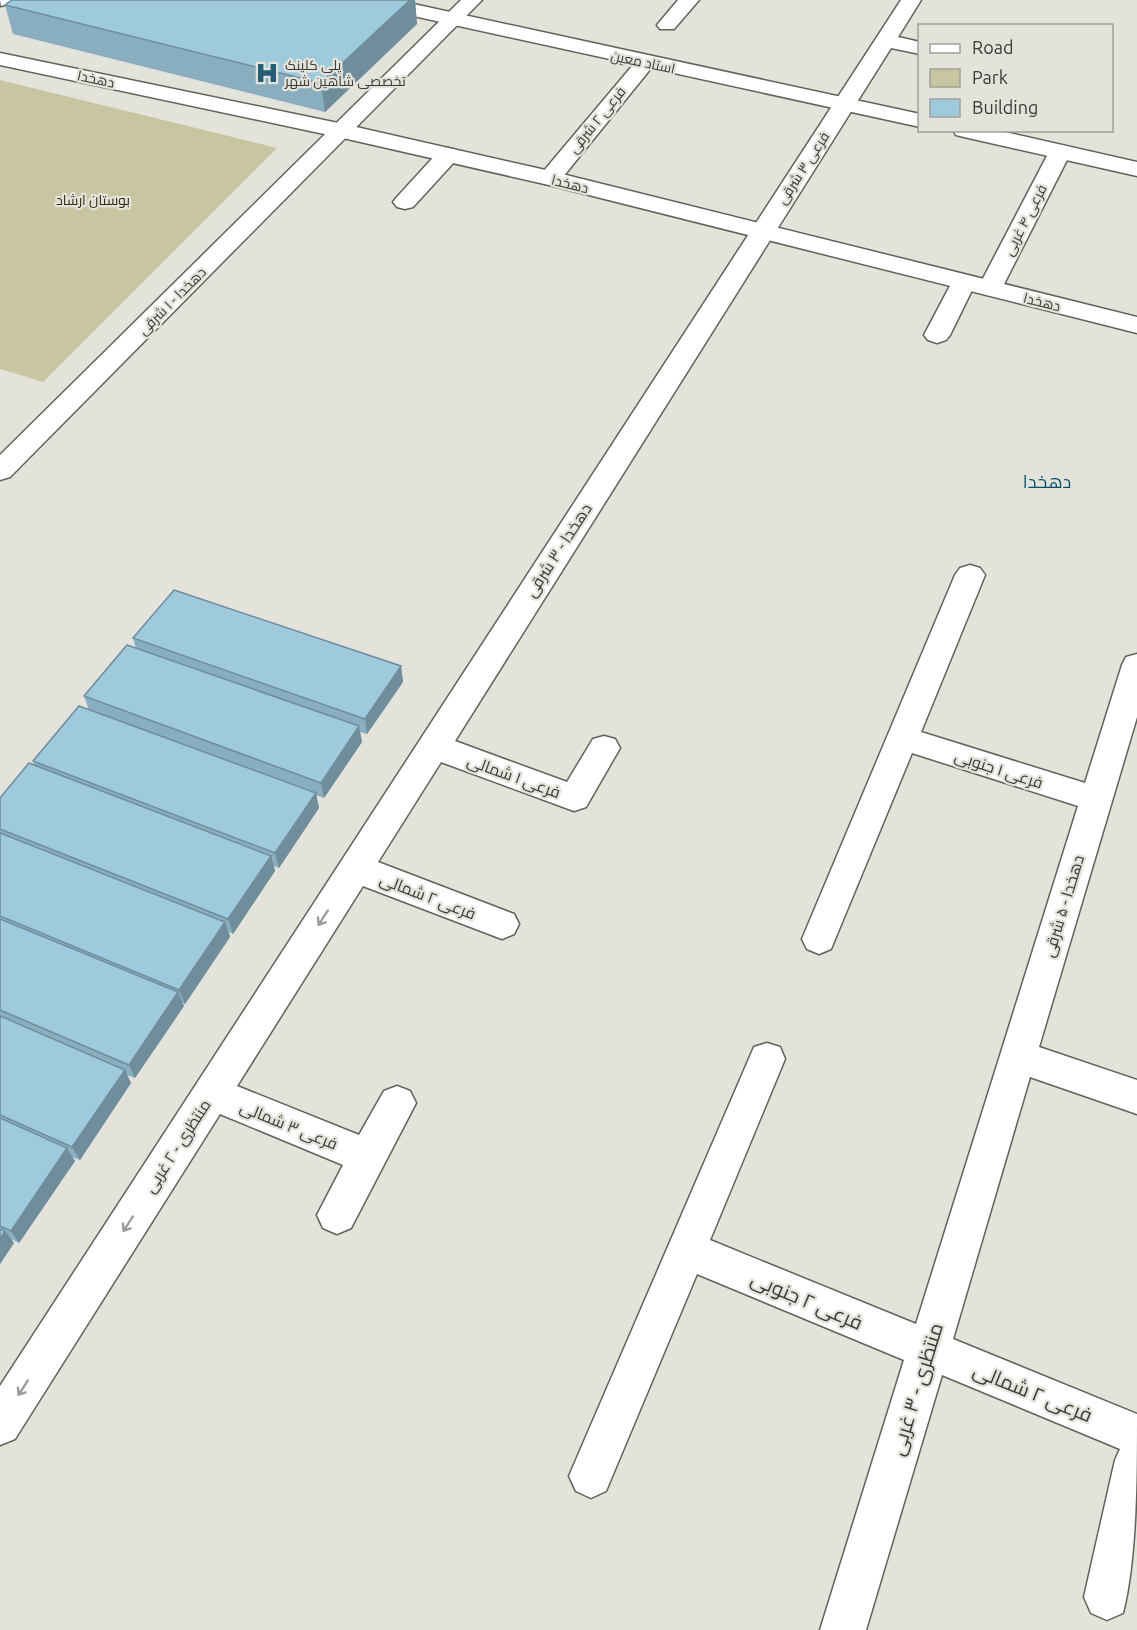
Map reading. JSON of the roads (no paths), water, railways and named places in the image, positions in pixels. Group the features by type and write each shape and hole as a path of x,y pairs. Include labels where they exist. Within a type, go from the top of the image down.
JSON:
{"street":[{"name":"استاد معین","path":"368,0 645,63 918,121"},
{"name":"دهخدا - ۱ شرقی","path":"0,471 472,0"},
{"path":"667,25 689,0"},
{"name":"فرعی ۳ شرقی","path":"762,232 911,0"},
{"path":"885,40 918,48"},
{"name":"دهخدا","path":"0,59 343,131 550,178 1137,325"},
{"name":"فرعی ۲ شرقی","path":"550,178 645,63"},
{"path":"970,132 1137,169"},
{"name":"فرعی ۴ غربی","path":"990,288 1060,152"},
{"path":"405,202 448,155"},
{"name":"دهخدا - ۳ شرقی","path":"355,868 762,232"},
{"path":"938,335 964,282"},
{"path":"819,939 970,575"},
{"name":"دهخدا - ۵ شرقی","path":"990,1147 1137,665"},
{"name":"فرعی ۱ جنوبی","path":"902,738 1096,799"},
{"name":"فرعی ۱ شمالی","path":"433,746 574,798 604,748"},
{"name":"فرعی ۲ شمالی","path":"355,868 502,924"},
{"name":"منتظری - ۲ غربی","path":"0,1424 355,868"},
{"path":"1018,1056 1137,1097"},
{"path":"591,1476 767,1059"},
{"name":"فرعی ۳ شمالی","path":"211,1093 368,1157"},
{"path":"337,1215 397,1102"},
{"name":"منتظری - ۳ غربی","path":"843,1630 990,1147"},
{"name":"فرعی ۲ جنوبی","path":"687,1250 928,1350"},
{"name":"فرعی ۲ شمالی","path":"928,1350 1137,1435"},
{"path":"1107,1597 1137,1460"}],"place":[{"name":"پلی کلینک تخصصی شاهین شهر","path":"267,73"}],"district":[{"name":"دهخدا","path":"1047,481"}],"park label":[{"name":"بوستان ارشاد","path":"93,200"}]}
